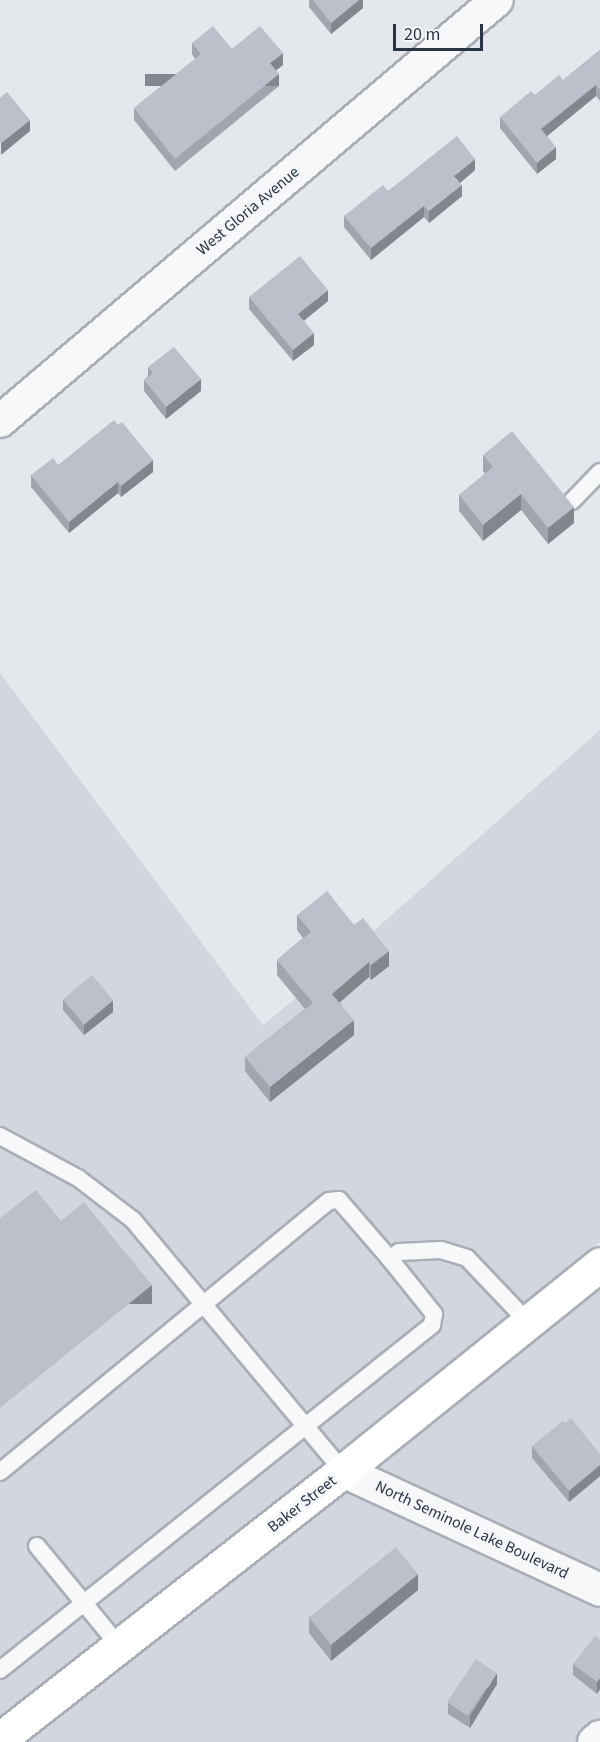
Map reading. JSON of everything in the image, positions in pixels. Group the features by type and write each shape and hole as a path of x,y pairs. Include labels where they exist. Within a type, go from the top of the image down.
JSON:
{"main road":[{"name":"Baker Street","path":"0,1739 344,1471 600,1264"}],"street":[{"name":"West Gloria Avenue","path":"0,421 497,0"},
{"name":"North Seminole Lake Boulevard","path":"344,1471 600,1590"},
{"path":"594,1742 600,1737"}],"lane":[{"path":"572,501 600,472"},
{"path":"0,1136 78,1178 133,1220 344,1471"},
{"path":"0,1472 329,1201 339,1200 434,1314 432,1325 0,1670"},
{"path":"390,1259 399,1252 441,1250 467,1258 528,1322"},
{"path":"37,1546 119,1646"}],"shaded area":[{"path":"0,673 263,1025 332,968 600,730 600,1242 328,1461 0,1717"},
{"path":"600,1287 600,1742 25,1742 349,1489"}],"building":[{"path":"313,0 359,0 331,23"},
{"path":"213,26 232,49 260,26 283,53 270,63 279,74 175,159 134,108 201,54 192,43"},
{"path":"600,50 600,90 596,85 541,129 556,147 537,163 500,117 531,91 535,95 559,75 563,80"},
{"path":"7,92 30,120 1,143 0,98"},
{"path":"457,136 475,159 454,176 462,185 429,211 424,206 371,248 344,216 383,185 388,191"},
{"path":"300,256 328,290 298,314 314,333 293,350 249,297"},
{"path":"174,347 201,379 166,407 144,380 153,373 148,367"},
{"path":"114,420 118,425 122,422 153,460 121,486 118,482 69,522 31,475 53,458 58,465"},
{"path":"512,431 574,507 548,528 521,494 483,525 459,495 493,467 483,455"},
{"path":"327,891 354,925 363,918 389,951 371,965 369,962 332,994 354,1020 270,1087 245,1057 313,1003 277,960 311,932 297,915"},
{"path":"92,975 113,1000 84,1025 63,999"},
{"path":"36,1190 61,1221 84,1202 152,1285 0,1408 0,1218"},
{"path":"571,1418 600,1454 600,1465 569,1491 532,1446 563,1421 565,1423"},
{"path":"396,1547 418,1574 331,1645 309,1617"},
{"path":"595,1636 600,1640 600,1678 597,1682 573,1664"},
{"path":"476,1659 497,1673 468,1716 447,1702"}]}
